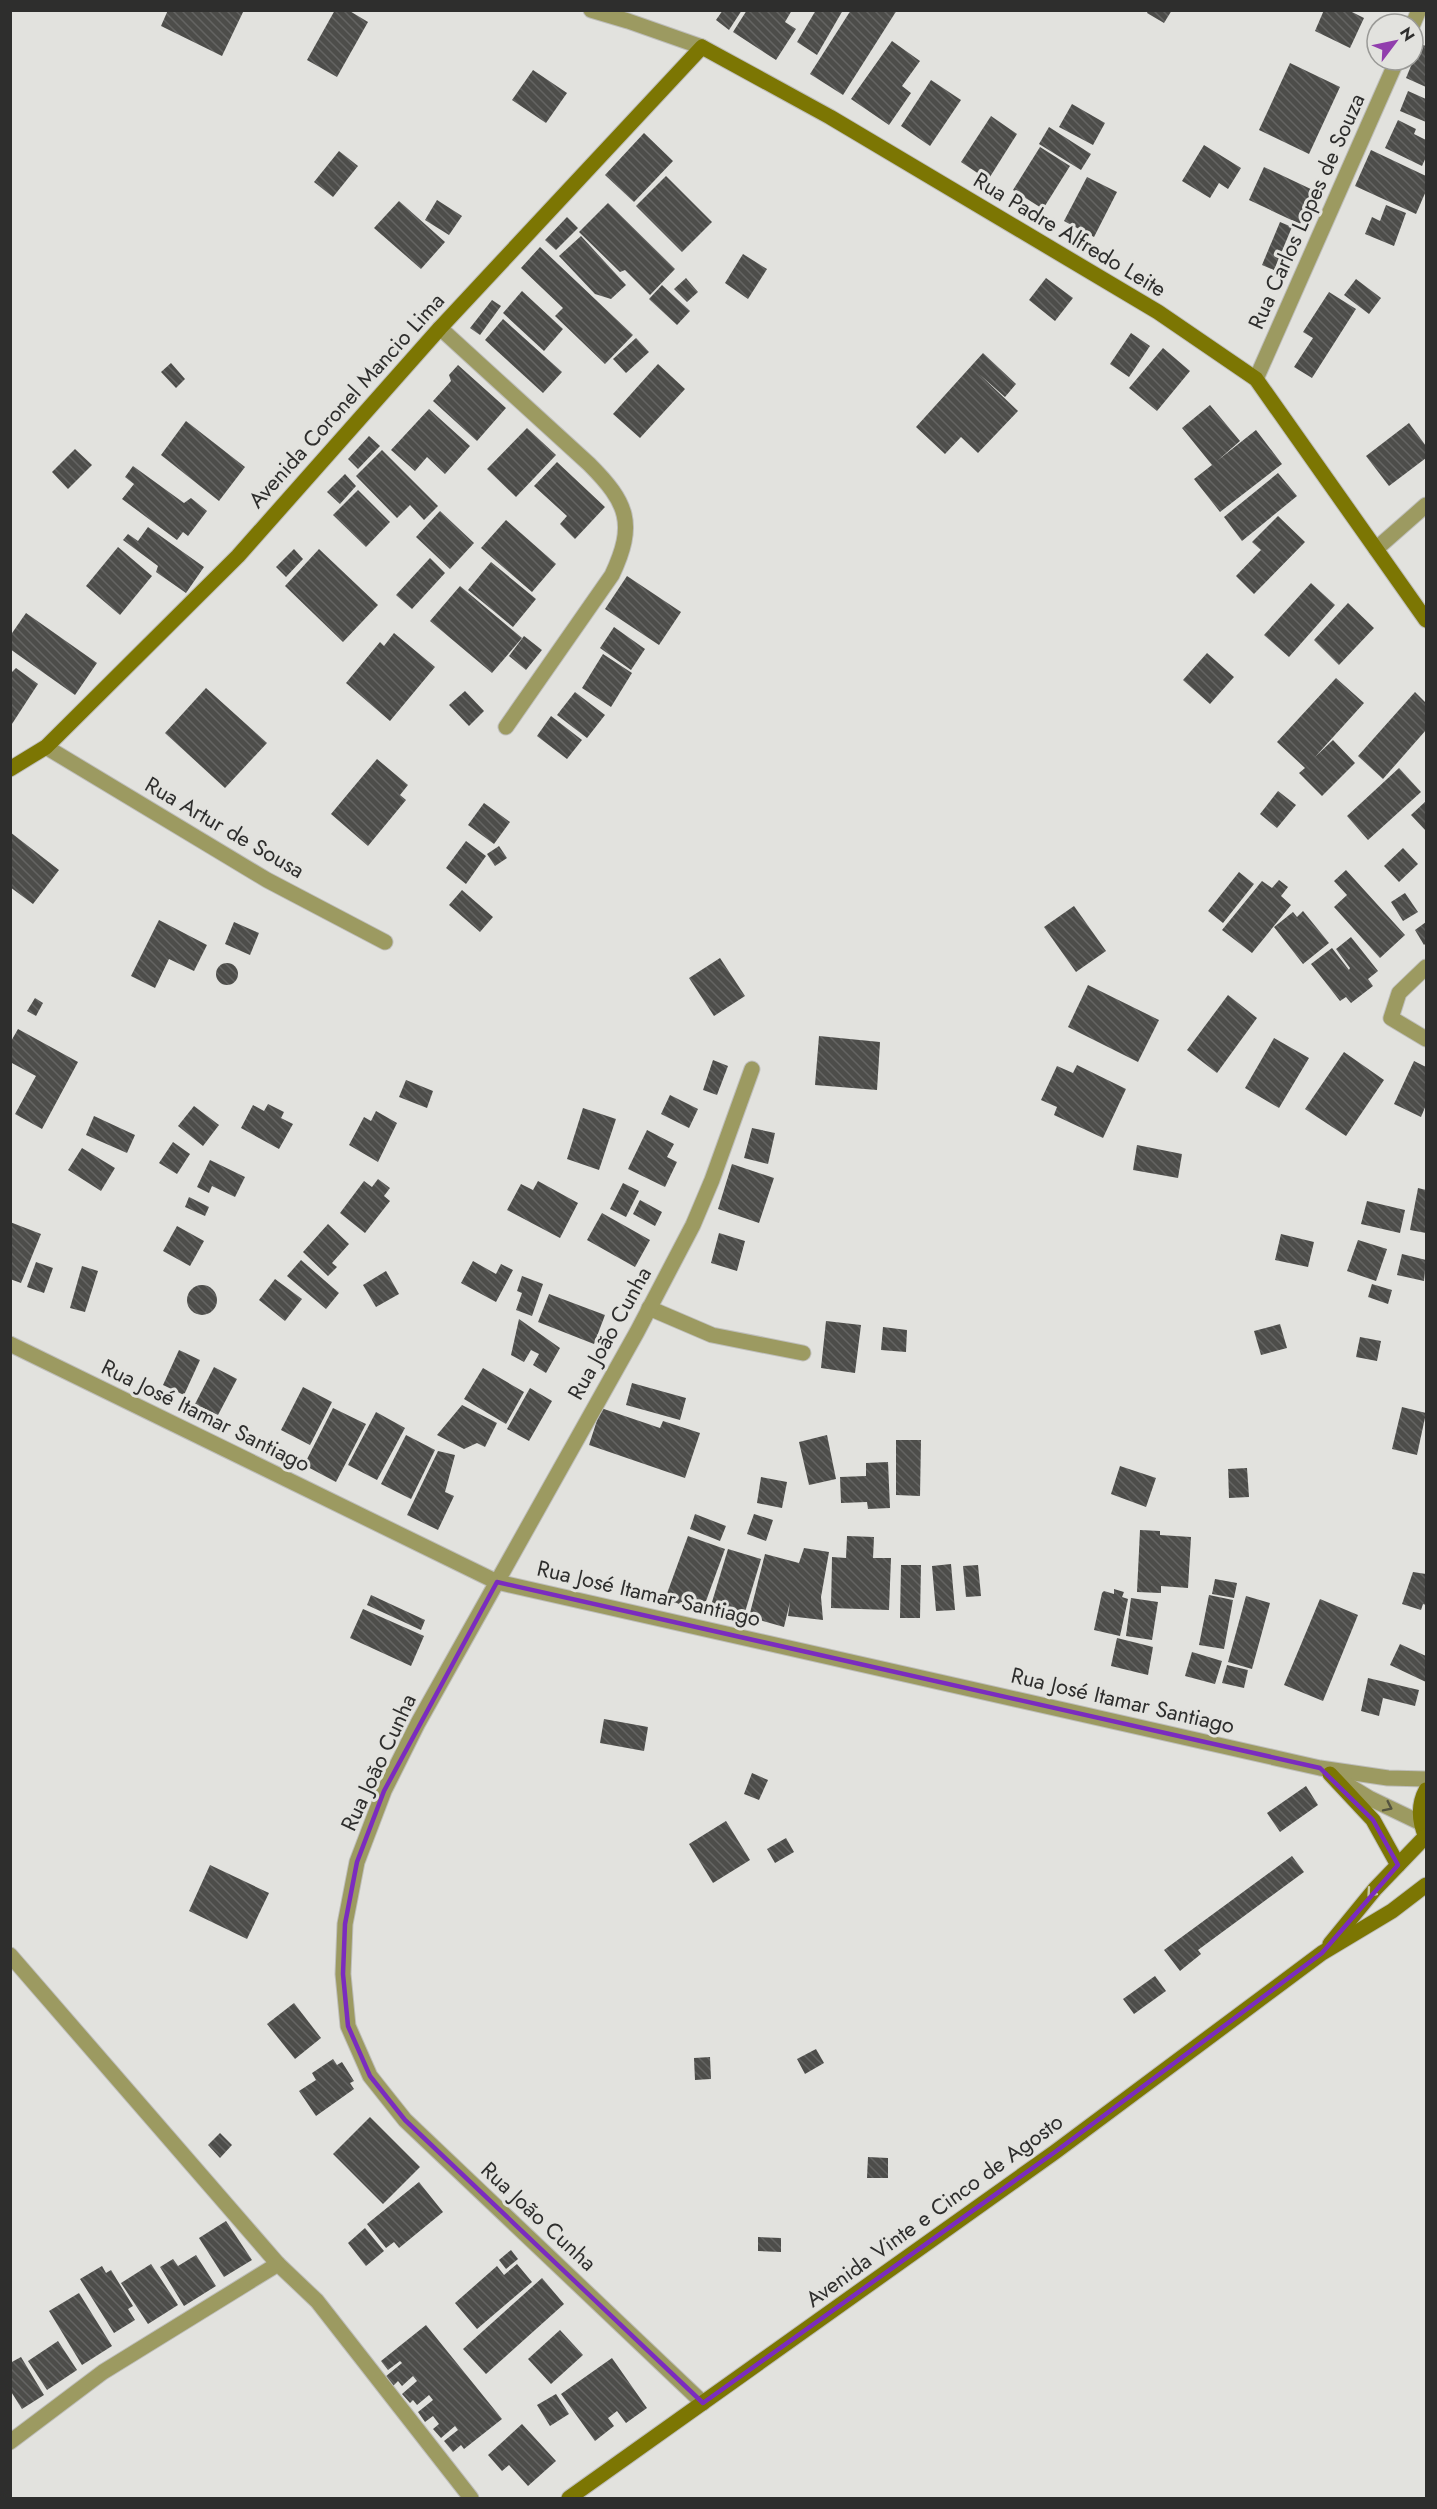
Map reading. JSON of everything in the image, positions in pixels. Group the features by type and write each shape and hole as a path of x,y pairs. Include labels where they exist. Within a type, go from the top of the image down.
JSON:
{"street":[{"name":"Rua Padre Alfredo Leite","path":"591,10 632,16 702,47 830,117 1147,305 1256,379 1426,620"},
{"name":"Avenida Coronel Mancio Lima","path":"10,770 46,747 238,556 440,328 702,47"},
{"name":"Rua Carlos Lopes de Souza","path":"1256,379 1392,72"},
{"path":"440,328 610,485 618,495 624,515 625,535 622,554 612,575 506,727"},
{"path":"1376,549 1426,505"},
{"name":"Rua Artur de Sousa","path":"46,747 267,880 385,942"},
{"path":"1426,967 1398,993 1392,1018 1426,1039"},
{"name":"Rua João Cunha","path":"704,2403 405,2120 370,2076 348,2026 343,1974 345,1924 357,1862 384,1791 418,1724 693,1225 752,1069"},
{"path":"649,1308 712,1335 803,1353"},
{"name":"Rua José Itamar Santiago","path":"10,1344 497,1582 1325,1771 1388,1779 1426,1779"},
{"path":"1325,1771 1374,1820 1398,1864"},
{"name":"Rua José Itamar Santiago","path":"1325,1771 1424,1832"},
{"path":"1424,1832 1421,1804 1426,1790"},
{"name":"Avenida Vinte e Cinco de Agosto","path":"1322,1953 1424,1832"},
{"name":"Avenida Vinte e Cinco de Agosto","path":"569,2499 1055,2152 1322,1953 1392,1911 1426,1885"},
{"path":"10,1955 278,2264 317,2301 471,2499"},
{"path":"10,2442 103,2372 278,2264"}],"highlighted area":[{"path":"497,1582 1320,1768 1373,1820 1398,1865 1322,1953 1055,2152 703,2403 405,2120 370,2076 348,2026 343,1974 345,1924 357,1862 384,1791"}],"building":[{"path":"168,10 244,10 222,56 161,26"},
{"path":"335,10 348,10 368,22 337,77 307,60"},
{"path":"723,10 742,10 729,30 716,20"},
{"path":"747,10 792,10 785,22 796,29 776,60 733,32"},
{"path":"816,10 843,10 817,55 797,42"},
{"path":"851,10 897,10 843,95 810,74"},
{"path":"1148,10 1172,10 1164,23 1147,13"},
{"path":"1324,10 1348,10 1364,18 1350,48 1315,31"},
{"path":"892,41 920,61 902,86 911,93 889,125 851,99"},
{"path":"1426,46 1426,87 1406,78 1408,72 1425,72"},
{"path":"1290,63 1340,87 1309,154 1259,130"},
{"path":"533,70 567,93 546,123 512,100"},
{"path":"931,80 961,100 930,146 901,126"},
{"path":"1408,91 1426,99 1426,122 1400,111"},
{"path":"1072,104 1105,123 1093,145 1059,127"},
{"path":"991,116 1017,134 988,180 961,162"},
{"path":"1398,120 1416,129 1414,134 1426,140 1426,157 1422,166 1385,148"},
{"path":"1049,127 1091,154 1081,170 1039,144"},
{"path":"644,133 673,161 634,202 605,175"},
{"path":"1204,145 1241,168 1228,189 1219,183 1210,198 1182,181"},
{"path":"1040,147 1070,166 1043,209 1013,190"},
{"path":"1371,150 1426,176 1426,191 1416,214 1355,186"},
{"path":"339,151 358,166 333,197 314,182"},
{"path":"1264,167 1315,191 1300,224 1249,200"},
{"path":"666,176 712,222 682,252 636,206"},
{"path":"1087,177 1117,192 1094,237 1064,221"},
{"path":"437,200 462,216 449,235 425,220"},
{"path":"399,201 445,242 421,269 374,228"},
{"path":"608,203 675,269 650,295 625,270 620,272 579,232"},
{"path":"1386,205 1406,213 1394,246 1365,234 1372,217 1380,221"},
{"path":"567,217 578,228 556,250 545,240"},
{"path":"1280,222 1292,227 1274,270 1262,265"},
{"path":"581,236 626,285 611,299 595,294 559,256"},
{"path":"540,247 633,335 605,364 555,316 563,308 521,268"},
{"path":"743,254 767,269 748,299 725,283"},
{"path":"686,278 698,292 687,302 674,289"},
{"path":"1046,278 1073,298 1055,321 1029,300"},
{"path":"1356,279 1381,298 1369,314 1344,295"},
{"path":"662,285 690,311 677,325 649,299"},
{"path":"522,291 563,329 544,351 503,313"},
{"path":"1329,292 1356,309 1312,378 1294,367 1313,338 1303,332"},
{"path":"492,300 501,306 480,335 470,328"},
{"path":"503,319 562,372 543,393 485,340"},
{"path":"1131,333 1150,346 1129,377 1110,364"},
{"path":"636,338 649,352 626,373 613,359"},
{"path":"1163,348 1190,371 1157,411 1129,388"},
{"path":"983,353 1016,384 1005,397 978,373 1018,411 978,453 961,437 945,454 916,427"},
{"path":"171,363 185,379 176,388 161,372"},
{"path":"658,364 685,389 640,438 613,414"},
{"path":"458,365 506,408 477,441 433,401 451,381 449,375"},
{"path":"1210,405 1240,441 1217,461 1256,430 1282,464 1220,512 1194,479 1212,465 1182,428"},
{"path":"429,409 470,446 445,474 427,457 415,471 391,450"},
{"path":"186,421 245,467 219,501 161,455"},
{"path":"1409,423 1426,446 1426,458 1389,486 1366,456"},
{"path":"527,428 556,455 516,497 487,469"},
{"path":"369,436 380,446 358,469 348,459"},
{"path":"75,449 92,465 68,489 52,472"},
{"path":"382,450 438,506 424,520 410,505 397,518 356,476"},
{"path":"557,462 605,507 575,539 560,524 567,516 534,486"},
{"path":"133,466 184,503 191,498 207,511 188,536 183,532 177,540 122,499 134,484 125,477"},
{"path":"1278,473 1297,496 1242,541 1224,517"},
{"path":"345,474 356,486 340,504 327,492"},
{"path":"358,490 390,522 366,547 333,515"},
{"path":"440,511 474,543 450,569 416,537"},
{"path":"1278,516 1305,542 1254,594 1236,576 1261,550 1252,542"},
{"path":"506,520 556,564 532,592 481,548"},
{"path":"148,527 204,567 186,593 156,572 158,566 123,540 128,534 138,541"},
{"path":"118,547 152,576 120,615 86,586"},
{"path":"294,549 303,559 286,577 276,567"},
{"path":"319,549 378,605 343,642 285,586"},
{"path":"430,558 445,573 412,609 396,595"},
{"path":"491,562 536,599 513,627 468,590"},
{"path":"627,576 681,612 659,645 605,609"},
{"path":"1311,583 1335,605 1289,657 1264,635"},
{"path":"460,586 522,638 492,673 430,621"},
{"path":"1348,603 1374,628 1339,665 1314,640"},
{"path":"26,613 97,663 75,695 10,649 10,636"},
{"path":"614,627 645,649 631,670 600,648"},
{"path":"394,633 435,667 390,721 346,683 380,642 384,646"},
{"path":"524,636 542,650 526,670 509,656"},
{"path":"1207,653 1234,677 1210,704 1183,680"},
{"path":"603,654 632,673 611,707 582,688"},
{"path":"16,668 38,684 10,727 10,674"},
{"path":"1336,678 1364,703 1315,757 1333,740 1355,763 1322,796 1299,773 1305,768 1277,742"},
{"path":"206,688 267,743 225,788 165,733"},
{"path":"465,691 484,711 469,726 449,705"},
{"path":"575,692 605,715 587,738 557,715"},
{"path":"1415,692 1426,703 1426,730 1383,779 1358,756"},
{"path":"551,716 582,740 567,759 537,736"},
{"path":"377,759 408,785 400,795 406,800 368,846 331,814"},
{"path":"1399,768 1421,792 1368,840 1347,816"},
{"path":"1278,791 1296,805 1277,828 1260,814"},
{"path":"1426,801 1426,831 1411,815"},
{"path":"484,803 510,822 494,844 468,825"},
{"path":"10,832 59,870 33,904 10,887"},
{"path":"466,841 486,856 466,884 446,868"},
{"path":"499,846 507,858 495,866 487,854"},
{"path":"1403,848 1418,864 1399,882 1384,866"},
{"path":"1346,870 1405,935 1380,958 1334,907 1347,895 1334,881"},
{"path":"1239,872 1254,884 1223,923 1208,911"},
{"path":"1279,880 1288,887 1281,896 1291,905 1252,953 1222,930 1262,881 1272,888"},
{"path":"462,890 493,917 480,932 449,905"},
{"path":"1405,893 1418,912 1403,921 1391,902"},
{"path":"1074,906 1106,951 1076,972 1044,927"},
{"path":"1303,911 1329,943 1303,964 1274,927 1293,912 1297,917"},
{"path":"159,920 207,945 194,971 169,959 155,988 131,976"},
{"path":"234,922 259,933 250,955 225,944"},
{"path":"1426,922 1426,943 1424,945 1415,930"},
{"path":"1351,937 1378,971 1368,979 1373,986 1351,1003 1346,997 1340,1001 1311,964 1332,948 1349,970 1350,968 1336,949"},
{"path":"720,958 745,996 714,1016 689,978"},
{"path":"227,963 235,966 238,974 235,982 227,985 219,982 216,974 219,966"},
{"path":"1088,985 1159,1020 1138,1062 1068,1027"},
{"path":"1228,995 1257,1018 1217,1073 1187,1050"},
{"path":"35,998 43,1003 36,1016 27,1011"},
{"path":"18,1029 78,1062 42,1129 15,1114 36,1076 10,1062 10,1043"},
{"path":"819,1036 880,1042 877,1090 815,1085"},
{"path":"1274,1038 1309,1058 1279,1108 1245,1088"},
{"path":"1344,1052 1384,1080 1346,1136 1305,1109"},
{"path":"713,1060 728,1066 717,1095 703,1090"},
{"path":"1414,1061 1426,1067 1426,1105 1421,1117 1394,1104"},
{"path":"1077,1065 1126,1089 1103,1138 1054,1115 1057,1107 1041,1100 1057,1066 1073,1073"},
{"path":"406,1080 433,1091 427,1108 399,1097"},
{"path":"670,1095 698,1109 689,1128 661,1114"},
{"path":"268,1104 284,1112 281,1118 293,1124 279,1149 241,1128 253,1105 264,1111"},
{"path":"194,1106 219,1125 203,1146 178,1126"},
{"path":"583,1108 616,1119 599,1170 567,1159"},
{"path":"376,1111 397,1123 378,1162 349,1145 364,1117 371,1121"},
{"path":"94,1116 135,1135 127,1153 86,1135"},
{"path":"752,1128 775,1133 768,1164 744,1158"},
{"path":"647,1130 674,1144 667,1157 677,1162 665,1187 628,1169"},
{"path":"173,1142 190,1154 177,1174 159,1163"},
{"path":"1137,1145 1182,1154 1178,1178 1133,1170"},
{"path":"82,1148 115,1168 101,1191 68,1170"},
{"path":"210,1160 245,1177 235,1197 212,1186 209,1193 197,1187"},
{"path":"732,1164 774,1178 759,1223 718,1209"},
{"path":"378,1179 390,1188 384,1196 390,1201 365,1233 340,1213 364,1181 372,1187"},
{"path":"538,1181 578,1203 560,1238 507,1210 521,1184 533,1190"},
{"path":"623,1183 639,1191 626,1217 610,1209"},
{"path":"1418,1188 1426,1190 1426,1233 1410,1230"},
{"path":"189,1197 209,1207 205,1216 185,1207"},
{"path":"640,1200 662,1212 655,1226 633,1214"},
{"path":"1367,1201 1405,1210 1400,1233 1361,1224"},
{"path":"602,1213 650,1240 635,1267 587,1240"},
{"path":"10,1222 41,1234 21,1283 10,1279"},
{"path":"328,1224 349,1244 332,1263 337,1267 328,1276 303,1252"},
{"path":"177,1226 204,1241 190,1266 163,1251"},
{"path":"719,1233 745,1241 737,1271 711,1263"},
{"path":"1281,1234 1314,1242 1308,1267 1275,1260"},
{"path":"1358,1240 1387,1249 1376,1281 1347,1271"},
{"path":"1402,1254 1426,1260 1424,1281 1397,1275"},
{"path":"301,1260 339,1293 326,1309 287,1276"},
{"path":"473,1261 496,1274 501,1264 513,1270 496,1302 461,1283"},
{"path":"36,1262 53,1268 44,1293 27,1287"},
{"path":"82,1266 98,1271 85,1312 70,1308"},
{"path":"386,1271 399,1294 376,1307 363,1285"},
{"path":"522,1276 543,1284 532,1316 516,1310 522,1293 517,1291"},
{"path":"275,1279 302,1299 285,1321 259,1300"},
{"path":"1372,1284 1392,1290 1388,1304 1368,1297"},
{"path":"202,1285 208,1286 216,1294 216,1306 208,1314 202,1315 196,1314 188,1306 187,1300 188,1294 196,1286"},
{"path":"549,1294 605,1315 594,1344 538,1322"},
{"path":"519,1319 560,1348 546,1373 533,1365 539,1354 531,1350 524,1362 511,1355"},
{"path":"826,1321 861,1325 855,1373 821,1368"},
{"path":"1280,1324 1287,1348 1261,1355 1254,1331"},
{"path":"883,1327 907,1330 906,1352 881,1350"},
{"path":"1360,1337 1381,1341 1377,1361 1356,1357"},
{"path":"179,1350 200,1360 184,1395 163,1385"},
{"path":"214,1367 237,1379 218,1415 195,1404"},
{"path":"483,1368 524,1392 506,1424 464,1399"},
{"path":"632,1383 686,1398 680,1420 626,1405"},
{"path":"303,1387 332,1402 310,1445 281,1430"},
{"path":"530,1388 552,1401 529,1441 507,1429"},
{"path":"462,1405 497,1423 485,1447 477,1443 464,1449 437,1435"},
{"path":"1402,1407 1426,1413 1417,1455 1392,1449"},
{"path":"333,1408 366,1424 336,1482 304,1465"},
{"path":"601,1408 660,1428 663,1421 700,1433 685,1478 589,1445"},
{"path":"376,1412 405,1428 377,1480 348,1465"},
{"path":"406,1435 435,1450 411,1499 381,1484"},
{"path":"827,1435 836,1479 809,1485 799,1442"},
{"path":"896,1440 921,1440 920,1496 896,1495"},
{"path":"438,1451 455,1455 445,1492 454,1496 438,1530 407,1515"},
{"path":"888,1462 890,1508 868,1509 867,1502 841,1503 840,1477 866,1476 866,1463"},
{"path":"1120,1466 1156,1478 1146,1507 1111,1494"},
{"path":"1247,1468 1249,1497 1229,1498 1228,1469"},
{"path":"761,1477 787,1482 782,1508 757,1503"},
{"path":"695,1514 726,1526 720,1541 690,1529"},
{"path":"754,1514 773,1520 766,1541 747,1534"},
{"path":"1140,1530 1160,1531 1160,1535 1191,1537 1188,1588 1161,1586 1161,1593 1137,1592"},
{"path":"688,1536 725,1549 702,1612 665,1599"},
{"path":"847,1536 874,1537 873,1558 891,1558 889,1610 831,1608 832,1557 846,1558"},
{"path":"804,1548 829,1552 821,1597 823,1620 788,1616 790,1602 784,1627 749,1617 765,1554 799,1563"},
{"path":"728,1549 761,1559 742,1622 709,1612"},
{"path":"951,1564 955,1610 936,1611 932,1566"},
{"path":"901,1565 921,1565 920,1618 900,1618"},
{"path":"978,1565 981,1596 966,1597 963,1566"},
{"path":"1413,1572 1426,1574 1426,1605 1423,1604 1421,1610 1402,1604"},
{"path":"1215,1579 1237,1583 1234,1598 1212,1594"},
{"path":"1114,1589 1124,1592 1122,1597 1128,1599 1120,1636 1094,1630 1102,1593 1104,1591 1114,1594"},
{"path":"371,1595 425,1620 421,1630 367,1605"},
{"path":"1209,1595 1233,1600 1224,1649 1199,1645"},
{"path":"1246,1596 1270,1603 1252,1669 1228,1662"},
{"path":"1131,1598 1158,1602 1152,1640 1126,1636"},
{"path":"1320,1599 1358,1615 1323,1701 1284,1685"},
{"path":"363,1609 424,1636 411,1666 350,1638"},
{"path":"1117,1638 1153,1647 1148,1675 1111,1666"},
{"path":"1400,1644 1426,1656 1426,1682 1390,1665"},
{"path":"1192,1652 1222,1661 1215,1684 1185,1676"},
{"path":"1227,1665 1248,1670 1244,1688 1222,1683"},
{"path":"1368,1678 1419,1690 1415,1706 1383,1698 1379,1716 1361,1711"},
{"path":"604,1719 648,1727 644,1751 600,1743"},
{"path":"752,1773 768,1780 759,1800 744,1794"},
{"path":"1306,1786 1318,1805 1280,1832 1267,1813"},
{"path":"726,1821 750,1860 713,1883 689,1844"},
{"path":"786,1838 794,1852 775,1863 767,1849"},
{"path":"1292,1856 1304,1872 1198,1950 1201,1954 1180,1971 1164,1950"},
{"path":"210,1865 269,1893 247,1939 189,1911"},
{"path":"1155,1976 1166,1991 1134,2014 1123,1999"},
{"path":"294,2003 321,2038 295,2059 267,2024"},
{"path":"816,2049 824,2063 805,2074 797,2059"},
{"path":"710,2057 711,2079 695,2080 694,2058"},
{"path":"333,2059 337,2065 342,2062 354,2081 350,2083 354,2089 316,2116 299,2091 316,2080 312,2073"},
{"path":"370,2117 420,2167 383,2204 333,2154"},
{"path":"220,2133 232,2145 220,2158 208,2145"},
{"path":"868,2157 888,2158 888,2178 867,2178"},
{"path":"419,2182 443,2212 399,2248 394,2242 386,2248 367,2224"},
{"path":"226,2221 252,2260 224,2277 199,2238"},
{"path":"365,2228 384,2251 366,2266 348,2243"},
{"path":"758,2237 781,2238 781,2252 758,2251"},
{"path":"511,2250 518,2259 506,2269 499,2260"},
{"path":"196,2255 216,2286 184,2306 160,2267 173,2259 178,2266"},
{"path":"151,2264 178,2305 148,2324 121,2283"},
{"path":"517,2264 532,2282 477,2329 455,2303 497,2266 504,2275"},
{"path":"102,2266 106,2273 111,2270 133,2306 128,2309 135,2320 114,2333 80,2279"},
{"path":"542,2278 564,2304 486,2374 463,2349"},
{"path":"79,2293 112,2346 82,2365 49,2311"},
{"path":"426,2325 502,2419 464,2449 461,2445 453,2452 444,2441 458,2430 455,2426 441,2438 433,2429 439,2424 433,2416 425,2422 418,2412 433,2400 429,2395 417,2405 413,2400 410,2403 402,2394 417,2381 413,2376 402,2386 398,2381 393,2386 385,2377 402,2363 400,2361 388,2370 381,2361"},
{"path":"560,2330 583,2355 551,2384 528,2359"},
{"path":"58,2341 77,2370 47,2390 28,2361"},
{"path":"21,2357 44,2395 22,2409 10,2390 10,2363"},
{"path":"612,2358 647,2408 626,2423 617,2411 608,2418 614,2426 595,2441 561,2394"},
{"path":"556,2394 569,2414 550,2426 537,2405"},
{"path":"522,2424 556,2461 528,2486 509,2465 502,2471 488,2455"}]}
